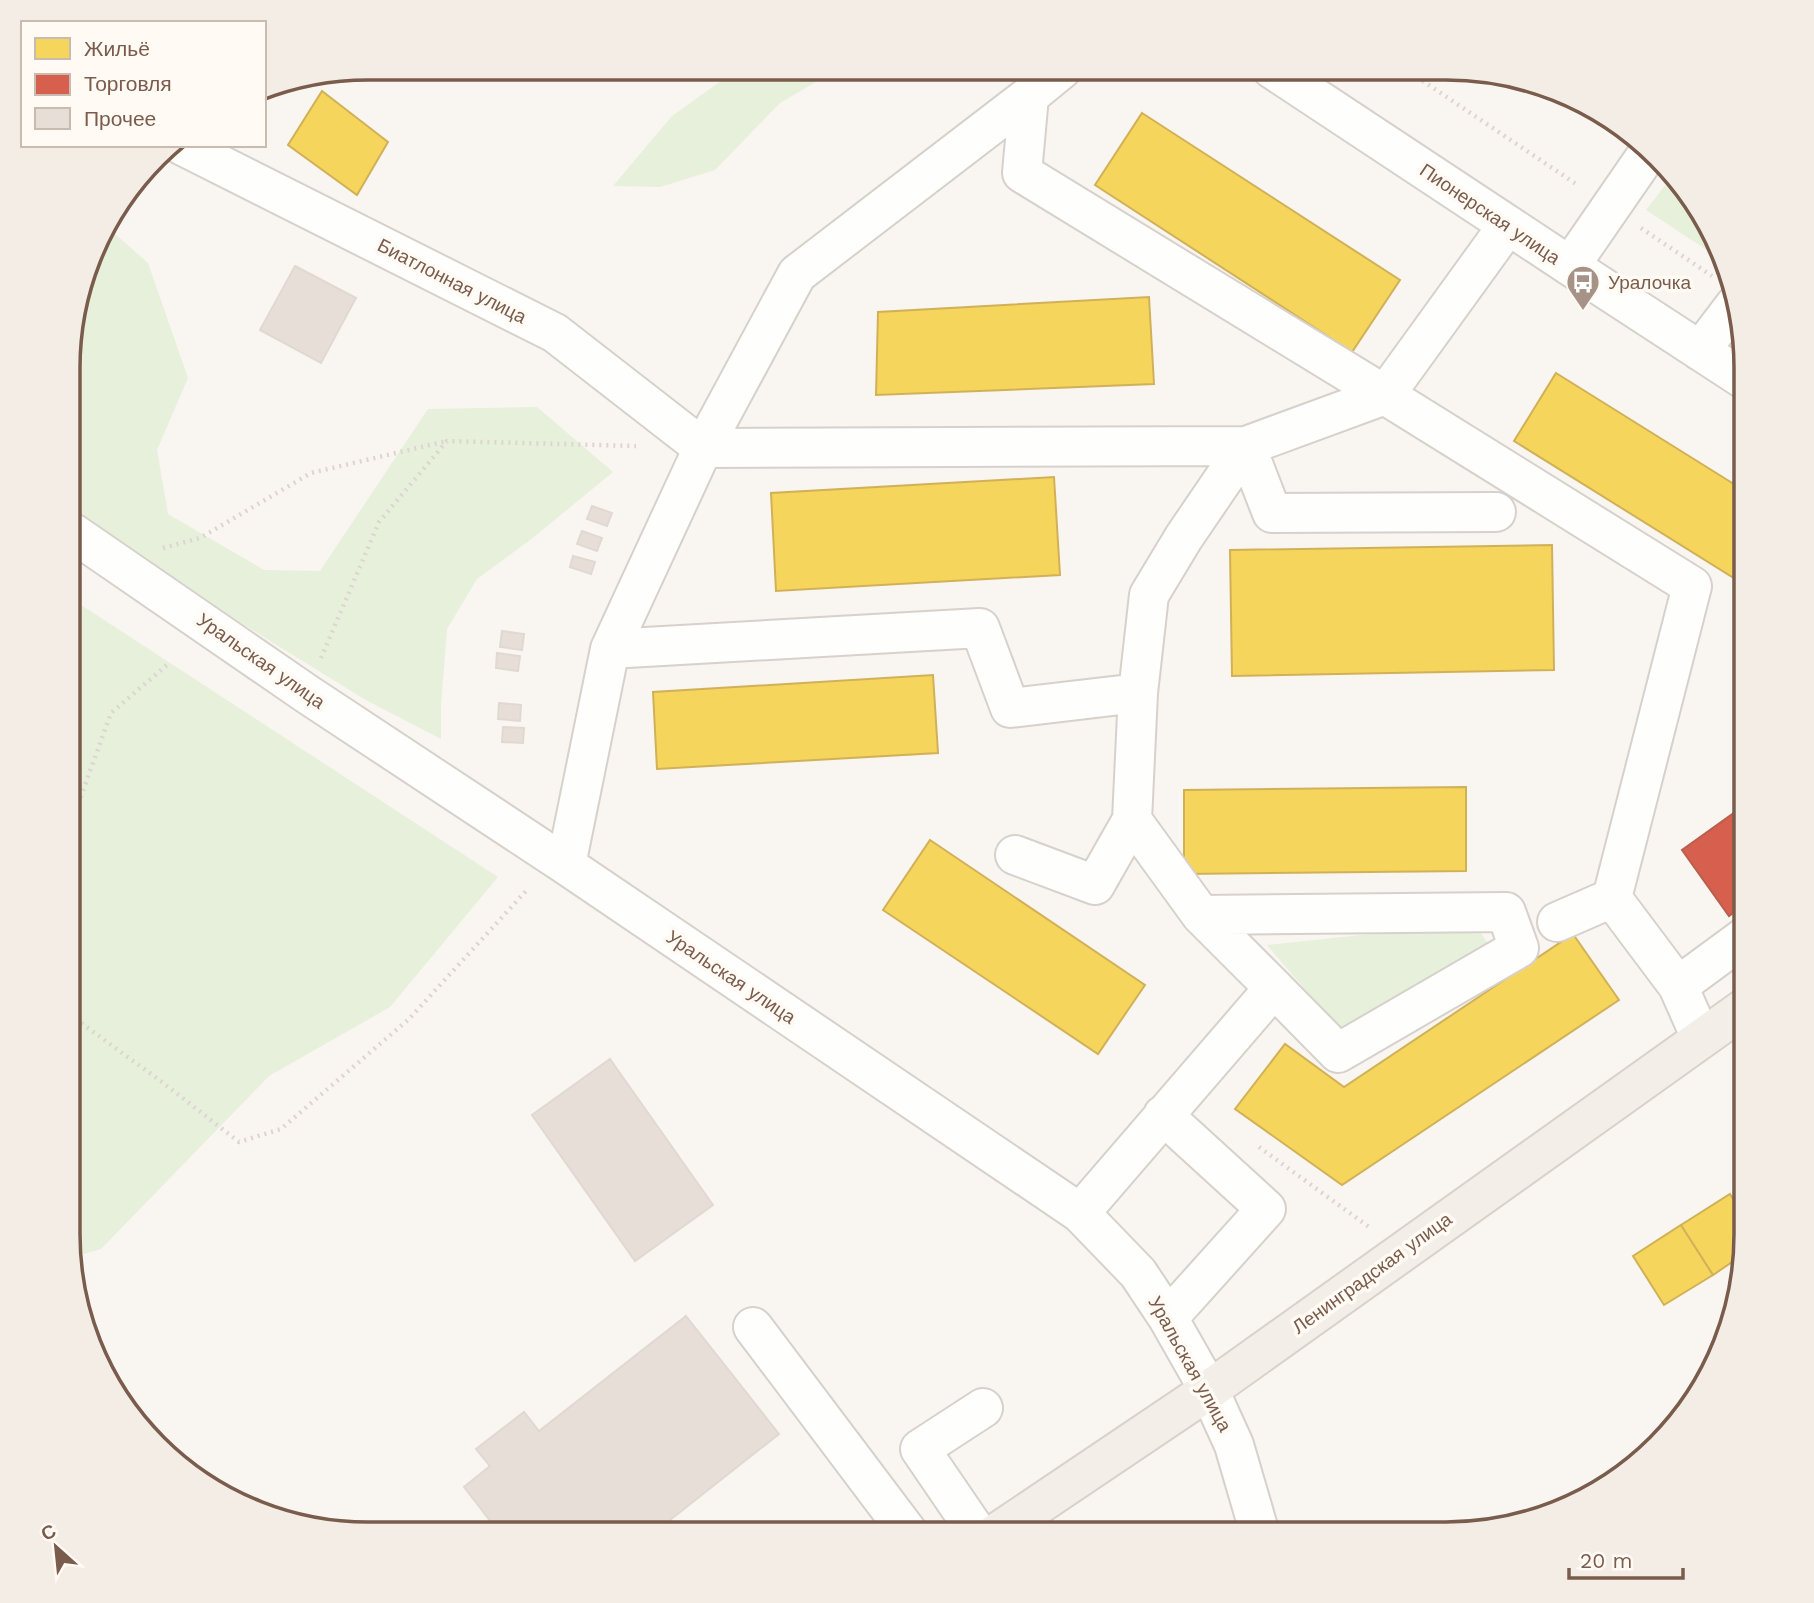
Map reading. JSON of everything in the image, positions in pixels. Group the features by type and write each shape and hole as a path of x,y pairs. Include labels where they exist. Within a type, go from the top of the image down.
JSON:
{"main road":[{"name":"Ленинградская улица","path":"1013,1522 1209,1390 1734,1015"}],"street":[{"path":"566,865 610,649 703,448 797,274 1049,80"},
{"name":"Пионерская улица","path":"1289,80 1734,373"},
{"path":"1029,96 1022,173 1692,586 1612,898"},
{"name":"Биатлонная улица","path":"185,147 555,333 703,448"},
{"path":"1570,266 1643,159"},
{"path":"703,448 1246,446 1385,395 1508,225"},
{"path":"1700,351 1725,298"},
{"path":"1246,446 1272,513 1496,512"},
{"path":"1015,855 1096,885 1132,821 1138,693 1149,595 1184,537 1246,446"},
{"name":"Уральская улица","path":"80,538 307,694 566,865 1080,1213 1138,1273 1168,1318 1209,1390 1234,1445 1256,1522"},
{"path":"610,649 980,628 1010,708 1138,693"},
{"path":"1132,821 1201,915 1338,1053 1519,948 1506,912 1201,915"},
{"path":"1557,922 1612,898"},
{"path":"1612,898 1678,986 1701,1038"},
{"path":"1678,986 1734,944"},
{"path":"1080,1213 1273,988"},
{"path":"1163,1115 1266,1209 1168,1318"},
{"path":"753,1327 900,1522"},
{"path":"970,1522 920,1449 983,1408"}],"path":[{"path":"1421,80 1611,208 1723,290"},
{"path":"114,560 200,538 312,473 447,441 636,446"},
{"path":"307,694 379,522 447,441"},
{"path":"80,799 111,713 168,664"},
{"path":"80,1022 239,1142 281,1129 409,1019 526,891"},
{"path":"1249,1139 1369,1227 1381,1219"}],"green space":[{"path":"722,80 819,80 780,103 715,170 660,187 613,186 672,116"},
{"path":"1666,184 1685,209 1709,251 1646,210"},
{"path":"114,233 148,263 188,378 157,450 168,514 264,570 320,571 428,409 537,407 613,472 534,537 477,579 447,629 441,739 364,699 236,620 80,514 80,369 83,331 90,294"},
{"path":"80,604 498,877 390,1007 269,1076 101,1249 81,1255"},
{"path":"1474,923 1491,948 1338,1028 1267,945"}],"building: Жильё":[{"path":"322,91 388,142 357,195 288,145"},
{"path":"1142,113 1400,280 1352,352 1095,185"},
{"path":"1149,297 1154,384 876,395 878,312"},
{"path":"1556,373 1734,484 1734,578 1514,441"},
{"path":"1054,477 1060,575 776,591 771,493"},
{"path":"1552,545 1554,670 1232,676 1230,550"},
{"path":"933,675 938,753 657,769 653,692"},
{"path":"1466,787 1466,871 1184,874 1184,790"},
{"path":"930,840 1145,985 1098,1054 883,910"},
{"path":"1573,934 1619,1000 1342,1185 1235,1109 1285,1044 1344,1087"},
{"path":"1730,1194 1734,1200 1732,1262 1713,1275 1681,1225"},
{"path":"1681,1225 1713,1275 1664,1305 1633,1256"}],"building: Торговля":[{"path":"1734,813 1734,912 1729,916 1682,850"}],"building: Прочее":[{"path":"295,266 356,298 321,363 260,330"},
{"path":"592,506 612,513 607,526 587,519"},
{"path":"582,531 602,538 597,551 577,544"},
{"path":"573,556 595,562 591,574 570,567"},
{"path":"502,631 524,634 522,650 500,647"},
{"path":"497,653 520,656 518,671 496,668"},
{"path":"499,703 521,705 520,721 498,719"},
{"path":"503,727 524,728 523,743 502,742"},
{"path":"610,1059 713,1205 635,1261 532,1115"},
{"path":"686,1316 779,1434 667,1522 491,1522 464,1487 490,1466 476,1449 524,1412 539,1431"}],"place":[{"name":"Уралочка","path":"1583,312"}]}
